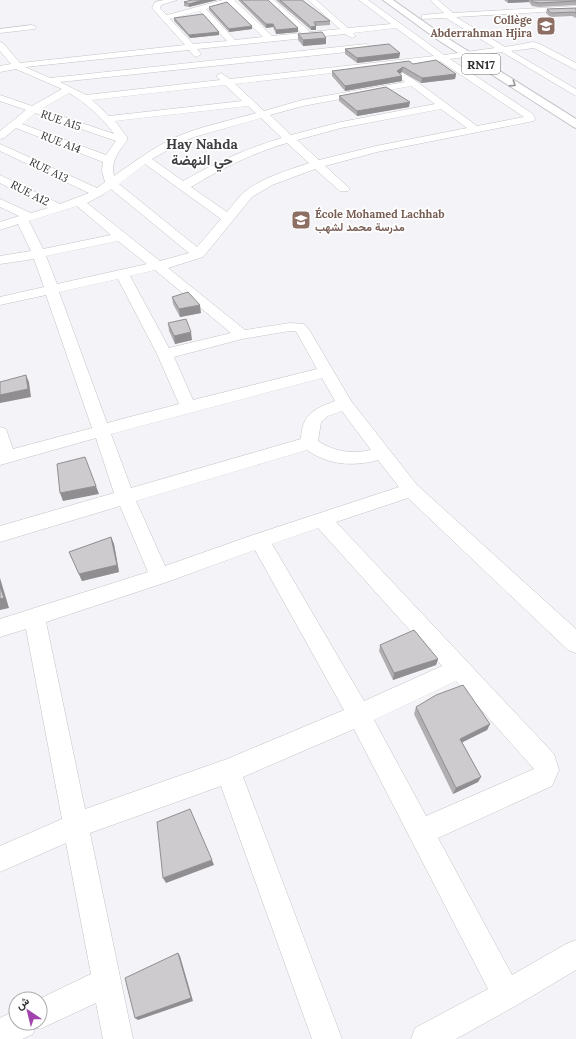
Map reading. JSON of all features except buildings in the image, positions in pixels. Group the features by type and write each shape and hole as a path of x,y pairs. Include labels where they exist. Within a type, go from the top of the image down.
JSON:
{"highway":[{"name":"RN17","path":"388,0 467,55 576,124"},
{"name":"RN17","path":"401,0 440,29 576,113"}],"street":[{"path":"173,0 156,6 190,47 344,189"},
{"path":"165,18 231,0 270,39"},
{"path":"270,0 308,35"},
{"path":"312,0 346,31 371,51 442,106 476,130"},
{"path":"0,300 158,266 179,261 198,254 248,195 257,189 293,172 376,149 530,119 529,116 396,26 363,0"},
{"path":"434,0 449,15 576,93"},
{"path":"508,4 518,12"},
{"path":"201,8 233,43"},
{"path":"425,17 576,8"},
{"path":"0,69 17,65 396,26"},
{"path":"0,31 32,27"},
{"path":"0,45 17,65 69,89 84,98 108,119 122,134 122,140 108,160 107,171 112,184 198,254"},
{"path":"84,98 442,58 535,45 576,67"},
{"path":"50,80 208,64 371,51"},
{"path":"13,221 60,209 98,193 176,136 329,97 413,83"},
{"path":"0,136 33,110 69,89"},
{"name":"RUE A15","path":"0,98 122,140"},
{"path":"108,119 169,116 249,103"},
{"path":"182,187 203,173 246,152 363,120 442,106"},
{"name":"RUE A14","path":"0,123 13,126 108,160"},
{"name":"RUE A13","path":"0,147 98,193"},
{"path":"144,159 227,218"},
{"name":"RUE A12","path":"0,178 60,209"},
{"path":"79,202 242,335"},
{"path":"0,203 39,254 50,290 125,497 160,576"},
{"path":"0,260 39,254 122,236"},
{"path":"122,274 165,354 188,407"},
{"path":"165,354 242,335 290,327 299,327 303,331 345,404 381,453 411,490 576,643"},
{"path":"0,433 4,458 101,430 326,372"},
{"path":"309,443 309,429 312,421 320,413 345,404"},
{"path":"309,443 318,450 349,459 367,457 381,453"},
{"path":"0,534 309,443"},
{"path":"0,628 35,618 160,576 260,540 411,490"},
{"path":"322,520 545,763 547,770 543,778 421,832"},
{"path":"260,540 359,715 507,994"},
{"path":"35,618 118,1039"},
{"path":"0,859 75,826 228,771 359,715 459,669"},
{"path":"228,771 327,1039"},
{"path":"426,1039 576,954"},
{"path":"48,1010 107,982"}],"place":[{"name":"Collège Abderrahman Hjira","path":"546,26"},
{"name":"École Mohamed Lachhab مدرسة محمد لشهب","path":"301,220"}],"district":[{"name":"Hay Nahda حي النهضة","path":"202,152"}]}
